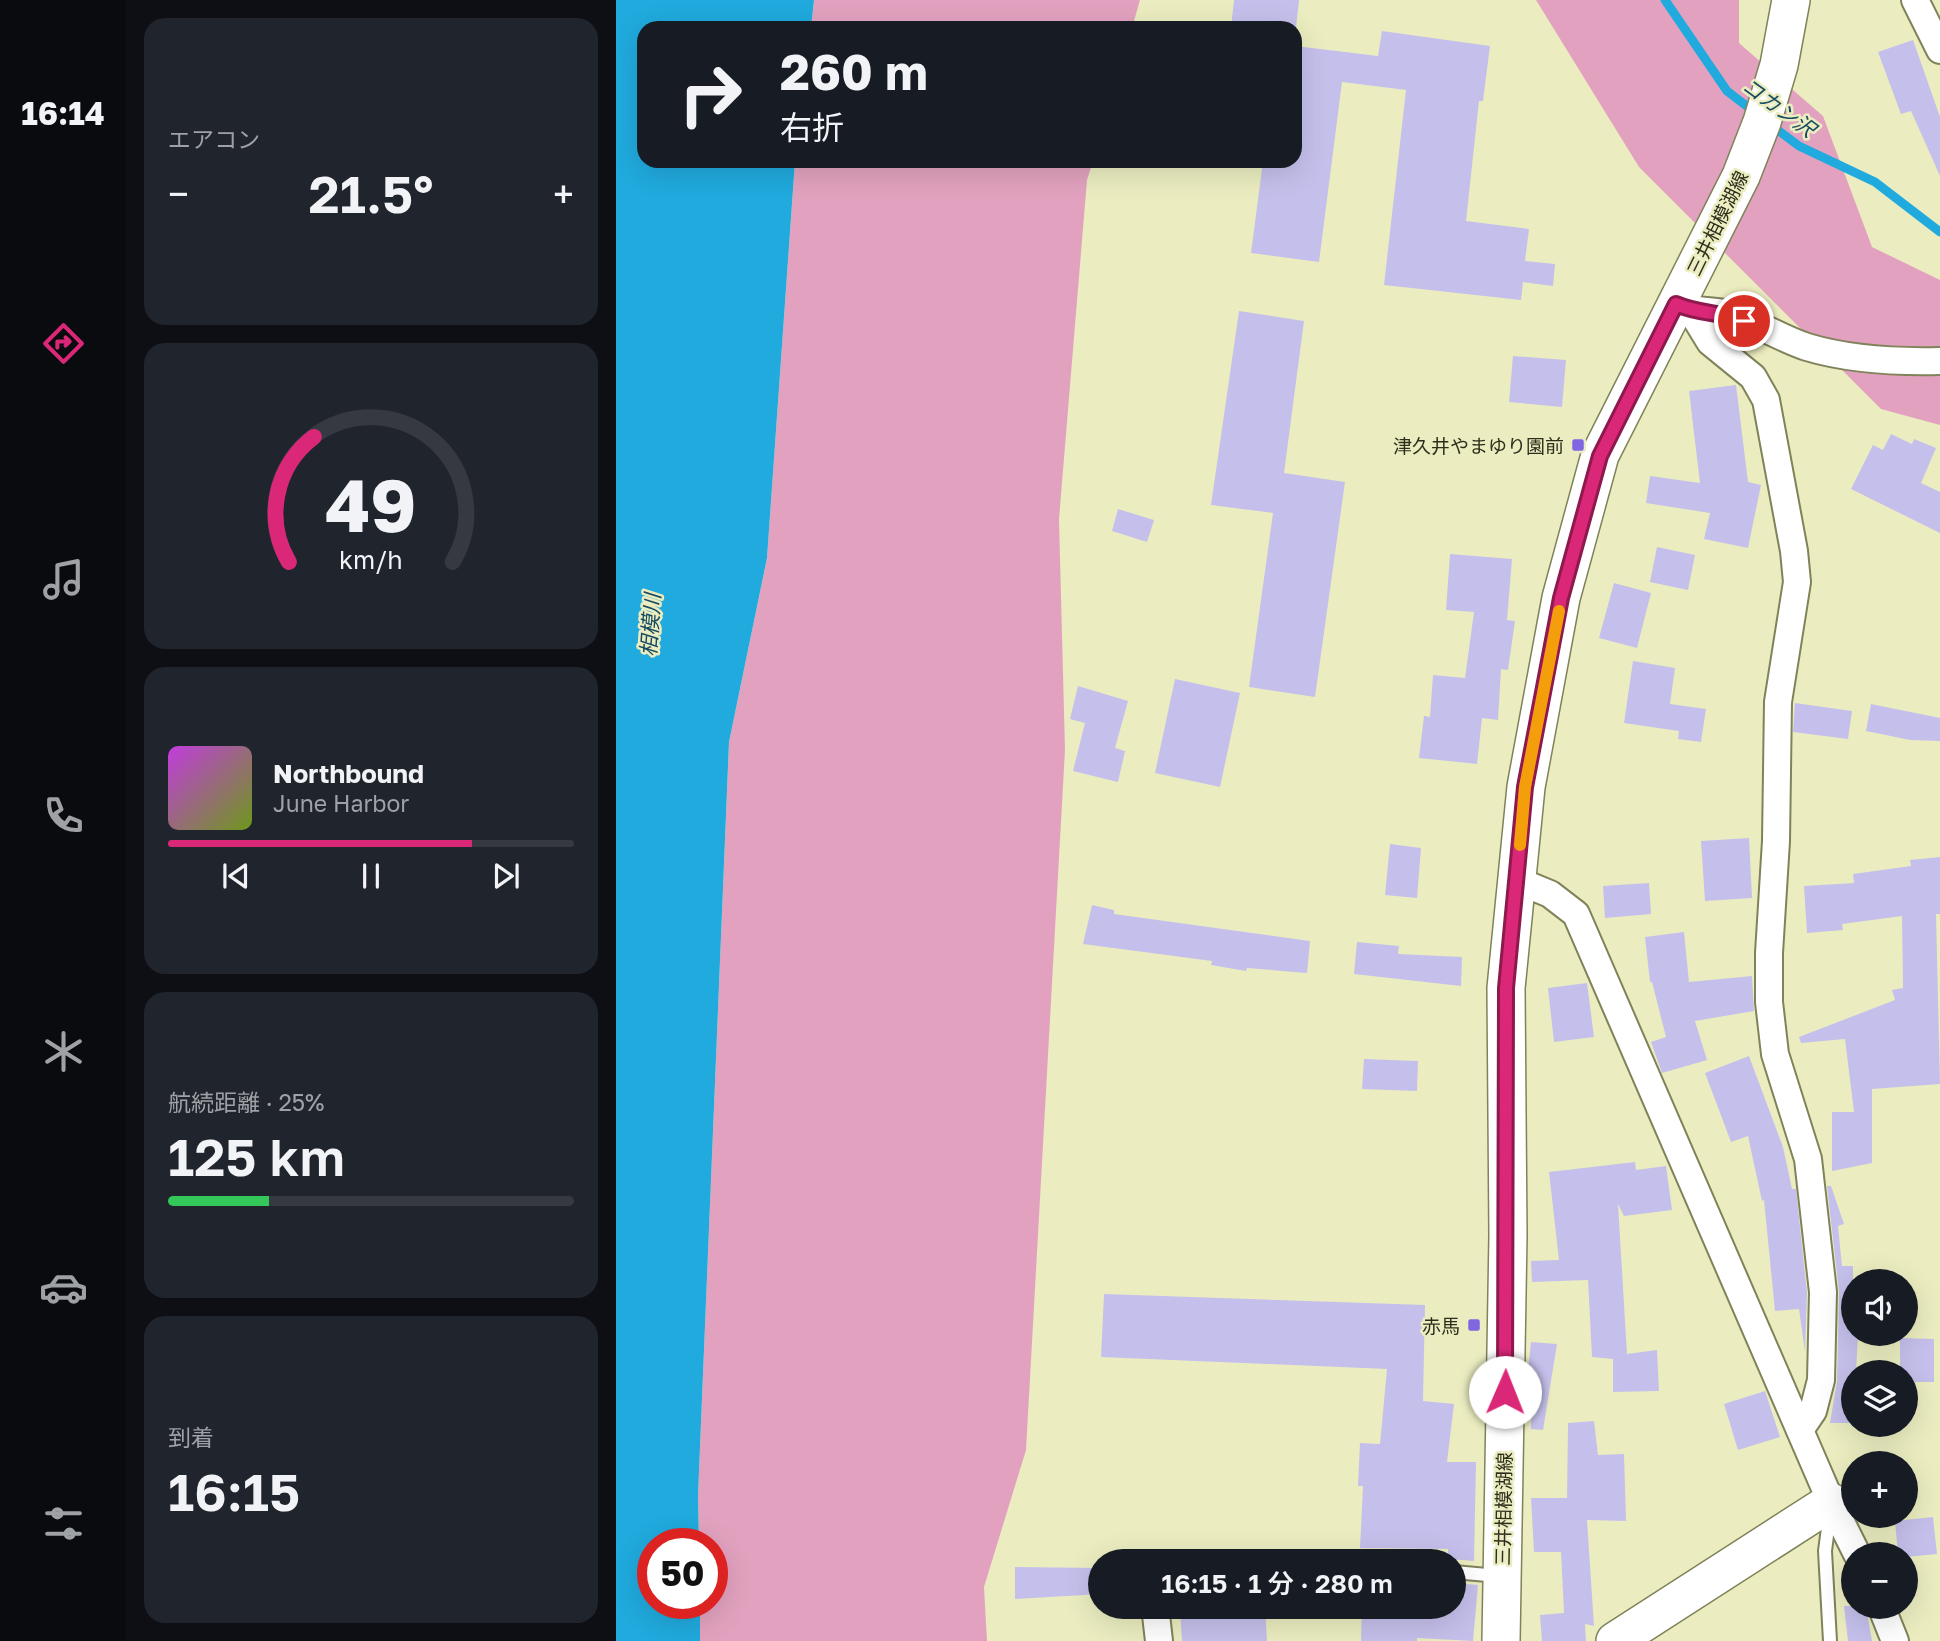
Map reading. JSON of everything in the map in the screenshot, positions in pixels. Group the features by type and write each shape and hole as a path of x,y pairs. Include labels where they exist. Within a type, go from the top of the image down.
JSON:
{"main road":[{"name":"三井相模湖線","path":"1501,1641 1508,1235 1506,988 1525,787 1561,598 1583,511 1605,445 1684,307 1702,254 1741,176 1762,122 1779,65 1791,0"},
{"path":"1615,1641 1831,1502"}],"street":[{"path":"1915,0 1940,50"},
{"path":"1684,307 1724,313 1806,347 1833,354 1861,358 1940,361"},
{"path":"1684,307 1710,342 1753,377 1766,400 1794,551 1797,582 1778,702 1776,841 1769,1002 1775,1054 1808,1159 1823,1292 1821,1380 1813,1411 1800,1430"},
{"path":"1516,880 1550,894 1576,914 1831,1502 1851,1542"},
{"path":"1156,1619 1158,1641"},
{"path":"1886,1619 1895,1641"}],"lane":[{"path":"1830,1641 1825,1551 1831,1502"},
{"path":"1466,1574 1502,1576"}],"shaded area":[{"path":"814,0 1140,0 1134,21 812,21"},
{"path":"1536,0 1739,0 1739,43 1823,116 1872,247 1940,280 1940,425 1881,409 1639,167"},
{"path":"795,168 1091,168 1087,180 1059,519 1065,750 1026,1450 984,1587 987,1641 700,1641 700,1619 728,1619 728,1528 699,1528 698,1496 729,742 767,558"}],"water":[{"name":"相模川","path":"616,0 814,0 812,21 637,21 637,168 795,168 767,558 729,742 699,1528 637,1528 637,1619 700,1619 700,1641 616,1641"}],"building":[{"path":"1234,0 1299,0 1297,21 1232,21"},
{"path":"1382,31 1490,46 1483,101 1479,101 1466,221 1529,229 1525,261 1555,264 1553,286 1523,282 1521,300 1384,285 1406,90 1342,82 1319,262 1251,253 1262,168 1302,168 1302,47 1378,56"},
{"path":"1913,40 1940,117 1940,176 1911,111 1901,114 1878,52"},
{"path":"1239,311 1304,321 1284,473 1345,482 1315,697 1249,687 1273,513 1211,505"},
{"path":"1513,356 1566,360 1562,407 1509,402"},
{"path":"1736,385 1748,482 1761,485 1748,548 1704,539 1710,513 1646,503 1650,476 1700,483 1689,391"},
{"path":"1891,434 1912,444 1914,439 1936,448 1921,483 1940,492 1940,533 1851,489 1873,445 1883,450"},
{"path":"1118,509 1154,520 1147,542 1112,531"},
{"path":"1657,547 1695,555 1688,590 1650,582"},
{"path":"1450,554 1512,559 1507,620 1515,621 1508,670 1501,669 1498,720 1482,718 1477,764 1419,758 1424,716 1430,717 1433,675 1465,678 1474,612 1446,610"},
{"path":"1614,583 1651,593 1637,648 1599,638"},
{"path":"1633,661 1675,668 1670,704 1706,709 1701,742 1678,739 1679,731 1624,723"},
{"path":"1175,679 1240,693 1220,787 1155,773"},
{"path":"1078,686 1128,701 1115,748 1125,751 1118,782 1073,771 1085,723 1070,719"},
{"path":"1795,703 1852,711 1848,739 1793,732"},
{"path":"1871,704 1940,718 1940,741 1910,740 1866,731"},
{"path":"1749,838 1752,898 1705,901 1701,841"},
{"path":"1390,844 1421,848 1417,898 1385,895"},
{"path":"1940,857 1940,914 1936,914 1940,1084 1872,1089 1872,1163 1832,1171 1832,1112 1854,1112 1845,1039 1801,1043 1799,1037 1895,1000 1892,990 1903,988 1902,916 1842,924 1843,930 1807,933 1804,886 1854,883 1853,874 1911,866 1910,860"},
{"path":"1649,883 1651,914 1605,918 1603,886"},
{"path":"1092,905 1114,910 1114,914 1310,941 1307,973 1247,968 1246,971 1211,965 1212,961 1083,944"},
{"path":"1684,932 1689,982 1752,976 1754,1011 1695,1021 1707,1060 1662,1073 1651,1042 1666,1037 1650,982 1645,937"},
{"path":"1357,942 1399,946 1398,954 1462,957 1461,986 1354,974"},
{"path":"1587,983 1594,1037 1554,1042 1548,988"},
{"path":"1749,1056 1783,1147 1792,1189 1796,1189 1807,1293 1805,1352 1799,1309 1775,1311 1764,1200 1762,1201 1748,1136 1731,1142 1705,1073"},
{"path":"1364,1059 1418,1061 1417,1091 1362,1089"},
{"path":"1635,1162 1636,1170 1666,1166 1672,1210 1624,1216 1618,1204 1627,1354 1657,1350 1659,1391 1613,1392 1613,1359 1592,1357 1588,1280 1532,1282 1531,1261 1559,1260 1549,1172"},
{"path":"1827,1186 1831,1186 1844,1224 1838,1226 1842,1266 1853,1266 1853,1269 1841,1269 1841,1346 1857,1346 1857,1360 1841,1360 1841,1423 1830,1423 1837,1381 1839,1292"},
{"path":"1104,1294 1425,1305 1423,1401 1454,1404 1447,1462 1476,1462 1474,1561 1466,1560 1466,1549 1360,1548 1363,1486 1358,1486 1360,1443 1380,1444 1387,1369 1101,1357"},
{"path":"1918,1339 1934,1339 1934,1382 1918,1382 1918,1360 1900,1360 1900,1346 1918,1346"},
{"path":"1531,1342 1557,1344 1543,1430 1531,1429 1530,1381 1527,1381"},
{"path":"1765,1391 1780,1437 1738,1450 1724,1404"},
{"path":"1594,1421 1598,1455 1624,1454 1626,1521 1587,1520 1594,1626 1585,1624 1586,1641 1542,1641 1540,1615 1564,1613 1561,1552 1534,1552 1531,1498 1567,1498 1568,1423"},
{"path":"1933,1517 1937,1554 1918,1556 1918,1542 1897,1542 1896,1528 1918,1528 1918,1519"},
{"path":"1015,1567 1088,1568 1088,1595 1015,1599"},
{"path":"1466,1584 1478,1585 1473,1641 1417,1638 1417,1641 1361,1641 1362,1619 1466,1619"},
{"path":"1181,1619 1266,1619 1267,1641 1182,1641"},
{"path":"1845,1619 1868,1619 1872,1641 1848,1641"}],"waterway":[{"name":"コカン沢","path":"1665,0 1727,91 1757,114"},
{"name":"コカン沢","path":"1771,125 1799,146 1875,182 1940,232"}],"slow traffic":[{"path":"1520,845 1525,787 1559,611"}],"place":[{"name":"津久井やまゆり園前","path":"1578,445"},
{"name":"赤馬","path":"1474,1325"}],"route":[{"path":"1505,1392 1508,1235 1506,988 1525,787 1561,598 1600,456 1624,402 1676,304 1691,311 1724,313 1744,321"}]}
